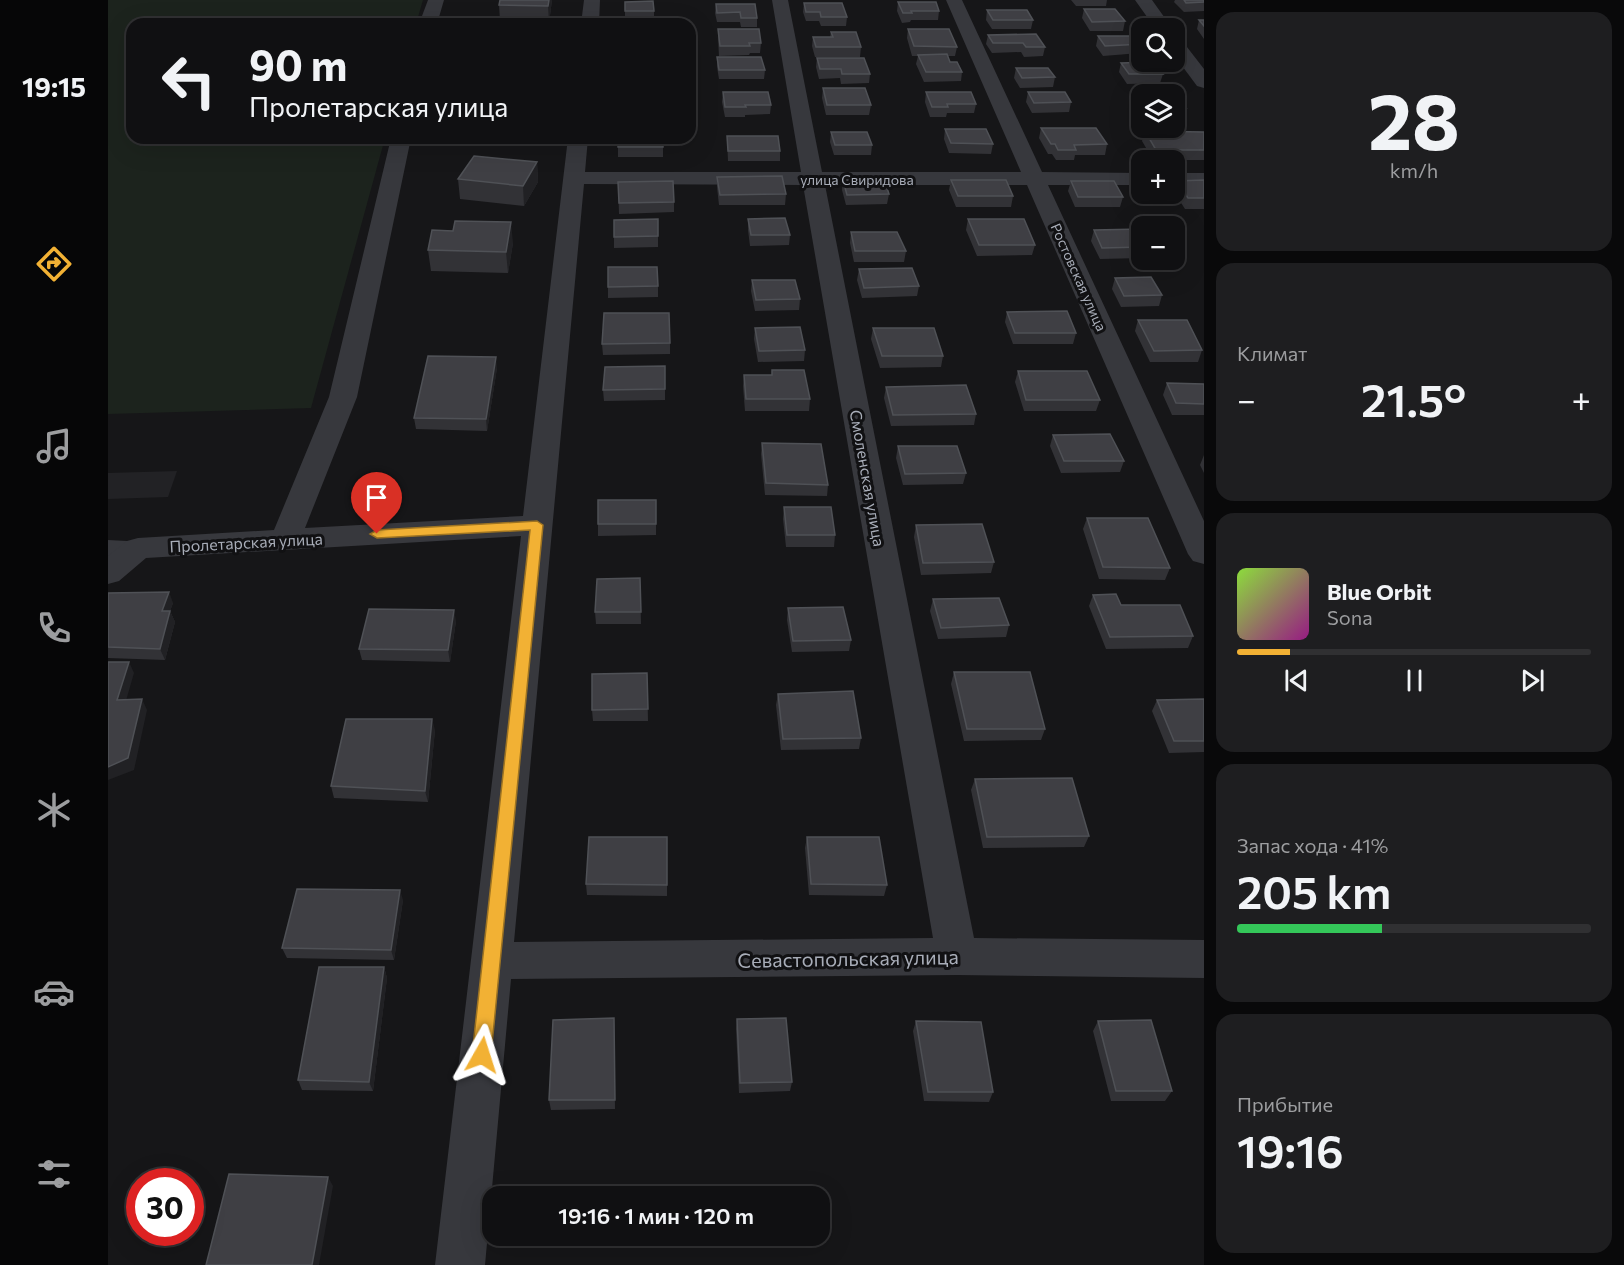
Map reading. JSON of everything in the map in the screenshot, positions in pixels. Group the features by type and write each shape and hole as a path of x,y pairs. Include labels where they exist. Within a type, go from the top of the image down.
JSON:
{"street":[{"path":"430,18 436,0"},
{"path":"590,18 592,0"},
{"name":"Смоленская улица","path":"780,0 957,956"},
{"name":"Ростовская улица","path":"954,0 1204,554"},
{"path":"1143,0 1156,18"},
{"path":"1185,57 1204,82"},
{"path":"285,539 343,397 400,144"},
{"path":"460,1265 577,144"},
{"name":"улица Свиридова","path":"573,178 1131,179"},
{"path":"1185,179 1204,178"},
{"name":"Пролетарская улица","path":"138,548 537,525"},
{"path":"108,573 138,548"},
{"name":"Севастопольская улица","path":"491,962 957,956 1204,959"}],"lane":[{"path":"108,548 138,548"}],"shaded area":[{"path":"108,0 423,0 418,18 126,18 126,144 383,144 311,408 108,414"},
{"path":"177,471 168,497 108,499 108,473"}],"building":[{"path":"500,0 549,0 548,6 499,5"},
{"path":"1184,0 1204,0 1204,2 1186,3"},
{"path":"653,1 654,11 625,11 625,2"},
{"path":"898,2 936,2 939,11 903,13"},
{"path":"804,3 842,3 847,17 821,17 820,12 806,12"},
{"path":"716,4 755,4 757,18 741,18 740,12 717,13"},
{"path":"1084,9 1115,9 1125,21 1092,22"},
{"path":"987,10 1027,10 1033,20 993,20"},
{"path":"718,29 759,29 761,43 749,43 750,46 720,46"},
{"path":"908,29 949,29 957,47 914,46"},
{"path":"831,32 856,32 861,47 816,47 813,37 833,37"},
{"path":"1036,34 1045,47 1026,47 1023,43 993,43 988,35"},
{"path":"1098,36 1131,36 1131,45 1105,46"},
{"path":"947,54 950,62 957,62 962,72 926,72 918,55"},
{"path":"717,57 761,57 765,70 719,70"},
{"path":"817,58 864,58 870,74 842,74 841,69 820,69"},
{"path":"1121,63 1131,63 1131,72 1161,72 1163,74 1129,74"},
{"path":"1016,68 1048,68 1055,77 1022,78"},
{"path":"823,88 865,88 871,105 827,105"},
{"path":"723,92 768,92 771,105 725,107"},
{"path":"926,92 971,92 976,104 947,104 948,107 932,107"},
{"path":"1028,92 1065,92 1071,102 1034,103"},
{"path":"1041,128 1096,128 1107,144 1074,145 1076,150 1058,150 1055,144 1051,144"},
{"path":"945,129 986,129 993,144 951,143"},
{"path":"831,132 867,132 872,145 835,145"},
{"path":"1185,132 1204,132 1204,150 1156,150 1149,138 1185,138"},
{"path":"727,136 778,136 780,151 728,151"},
{"path":"618,144 663,144 663,147 618,147"},
{"path":"474,156 537,162 523,186 458,179"},
{"path":"782,176 786,194 720,195 717,177"},
{"path":"884,179 889,194 847,195 843,180"},
{"path":"951,180 1006,180 1013,196 958,196"},
{"path":"1204,180 1204,198 1188,198 1185,193 1185,181"},
{"path":"673,181 674,202 619,203 618,182"},
{"path":"1071,181 1114,181 1123,197 1078,197"},
{"path":"785,218 790,235 751,235 748,219"},
{"path":"658,219 658,236 614,237 614,220"},
{"path":"968,219 1024,219 1035,245 979,245"},
{"path":"455,221 511,222 506,252 428,250 432,230 453,231"},
{"path":"1131,229 1131,247 1102,248 1094,230"},
{"path":"851,232 897,232 906,251 855,251"},
{"path":"608,267 657,267 658,286 608,287"},
{"path":"912,268 919,286 864,288 859,269"},
{"path":"1151,277 1162,295 1124,296 1115,278"},
{"path":"752,280 795,280 800,299 756,300"},
{"path":"1067,311 1076,333 1015,333 1007,312"},
{"path":"604,313 669,313 670,343 602,344"},
{"path":"1138,320 1187,320 1202,350 1154,351"},
{"path":"800,327 805,350 759,351 755,328"},
{"path":"873,328 934,328 943,356 882,356"},
{"path":"428,356 496,357 486,419 414,418"},
{"path":"665,366 665,389 603,390 605,367"},
{"path":"772,370 804,370 810,399 746,399 744,375 772,375"},
{"path":"1018,371 1087,371 1100,400 1026,400"},
{"path":"1167,383 1204,384 1204,404 1176,403"},
{"path":"966,385 976,414 893,415 886,387"},
{"path":"1110,434 1124,461 1064,461 1053,435"},
{"path":"762,443 821,444 828,485 766,483"},
{"path":"898,446 957,446 966,473 905,474"},
{"path":"598,500 656,500 656,524 598,524"},
{"path":"784,507 831,507 835,535 787,535"},
{"path":"1087,518 1148,518 1170,568 1103,567"},
{"path":"982,524 994,562 923,563 916,525"},
{"path":"640,578 641,612 595,612 597,579"},
{"path":"169,592 162,611 170,611 160,649 108,647 108,593"},
{"path":"1116,594 1121,605 1180,605 1193,636 1110,637 1093,595"},
{"path":"999,598 1009,625 941,628 933,599"},
{"path":"843,607 851,640 793,641 788,608"},
{"path":"369,609 454,610 448,650 359,649"},
{"path":"108,662 129,662 117,700 142,699 128,758 108,767"},
{"path":"954,672 1030,672 1045,729 967,729"},
{"path":"647,673 648,709 592,710 592,674"},
{"path":"853,691 861,738 783,739 778,694"},
{"path":"1204,699 1204,741 1174,741 1157,700"},
{"path":"346,719 432,719 425,791 331,786"},
{"path":"1072,778 1089,836 987,837 975,779"},
{"path":"589,837 667,837 667,885 586,884"},
{"path":"807,837 879,837 887,885 811,884"},
{"path":"297,889 400,890 391,950 282,948"},
{"path":"319,967 384,967 369,1082 298,1080"},
{"path":"614,1018 615,1100 549,1100 553,1020"},
{"path":"786,1018 792,1082 740,1083 737,1019"},
{"path":"1151,1020 1172,1091 1116,1091 1098,1021"},
{"path":"916,1021 981,1022 993,1092 928,1092"},
{"path":"229,1174 328,1177 312,1265 206,1265"}],"route":[{"path":"377,534 537,525 482,1055"}]}
